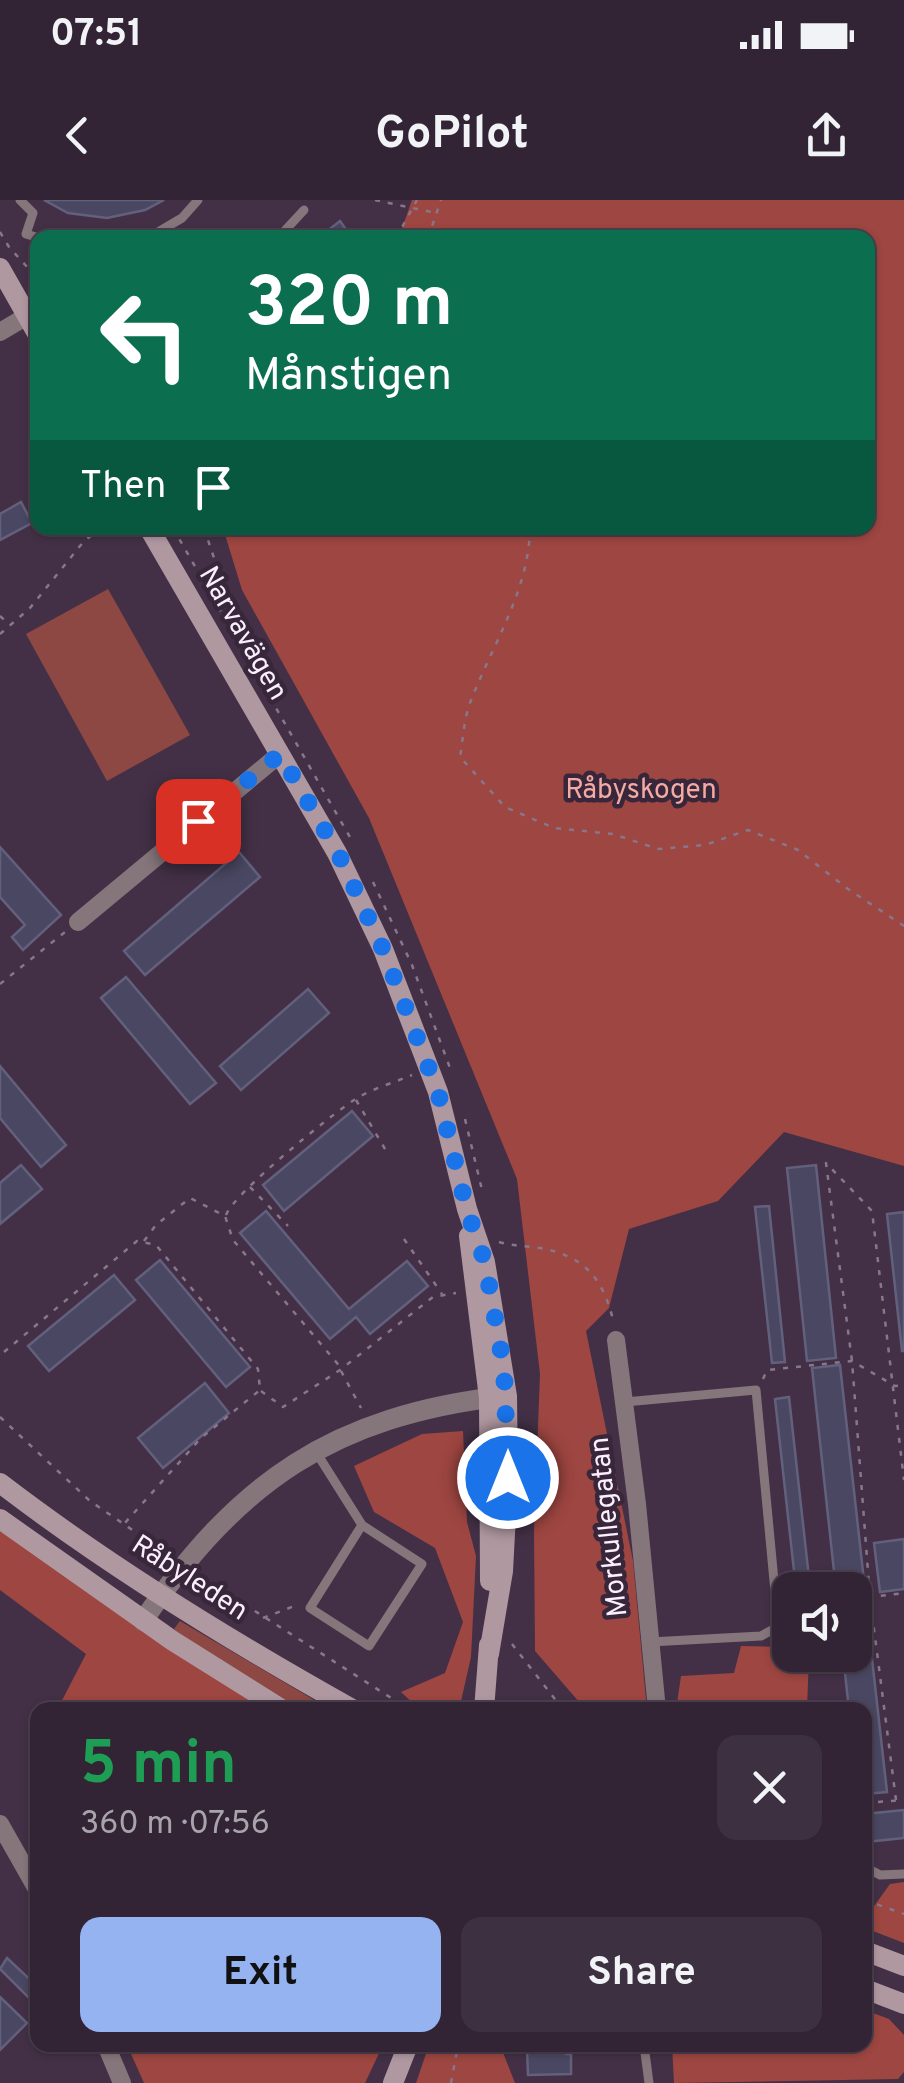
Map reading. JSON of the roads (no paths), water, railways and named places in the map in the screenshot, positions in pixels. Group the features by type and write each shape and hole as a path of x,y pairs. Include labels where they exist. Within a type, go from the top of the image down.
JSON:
{"main road":[{"path":"0,268 30,314"},
{"name":"Narvavägen","path":"153,535 338,853 438,1092 467,1210 485,1262 498,1397 485,1702"},
{"name":"Narvavägen","path":"467,1210 475,1290 498,1397"},
{"name":"Råbyleden","path":"0,1483 38,1513 210,1627 340,1702"},
{"path":"0,1519 143,1621 269,1702"},
{"path":"872,1954 904,1966"},
{"path":"872,1991 904,2004"},
{"path":"394,2083 405,2052"}],"street":[{"path":"0,332 30,321"},
{"path":"78,922 280,754"},
{"name":"Morkullegatan","path":"616,1340 656,1702"},
{"path":"143,1621 204,1539 245,1500 315,1450 345,1434 398,1416 448,1403 498,1397"},
{"path":"0,1824 30,1878"},
{"path":"109,2052 122,2083"}],"lane":[{"path":"20,200 33,212 26,234 30,235"},
{"path":"162,230 182,218 198,200"},
{"path":"285,230 304,210"},
{"path":"625,1402 756,1390 776,1602 782,1624 761,1636 650,1642"},
{"path":"315,1450 362,1525 422,1564 370,1646 310,1608 362,1525"},
{"path":"872,1871 880,1875 904,1874"},
{"path":"645,2052 650,2083"}],"park label":[{"name":"Råbyskogen","path":"641,791"}]}
